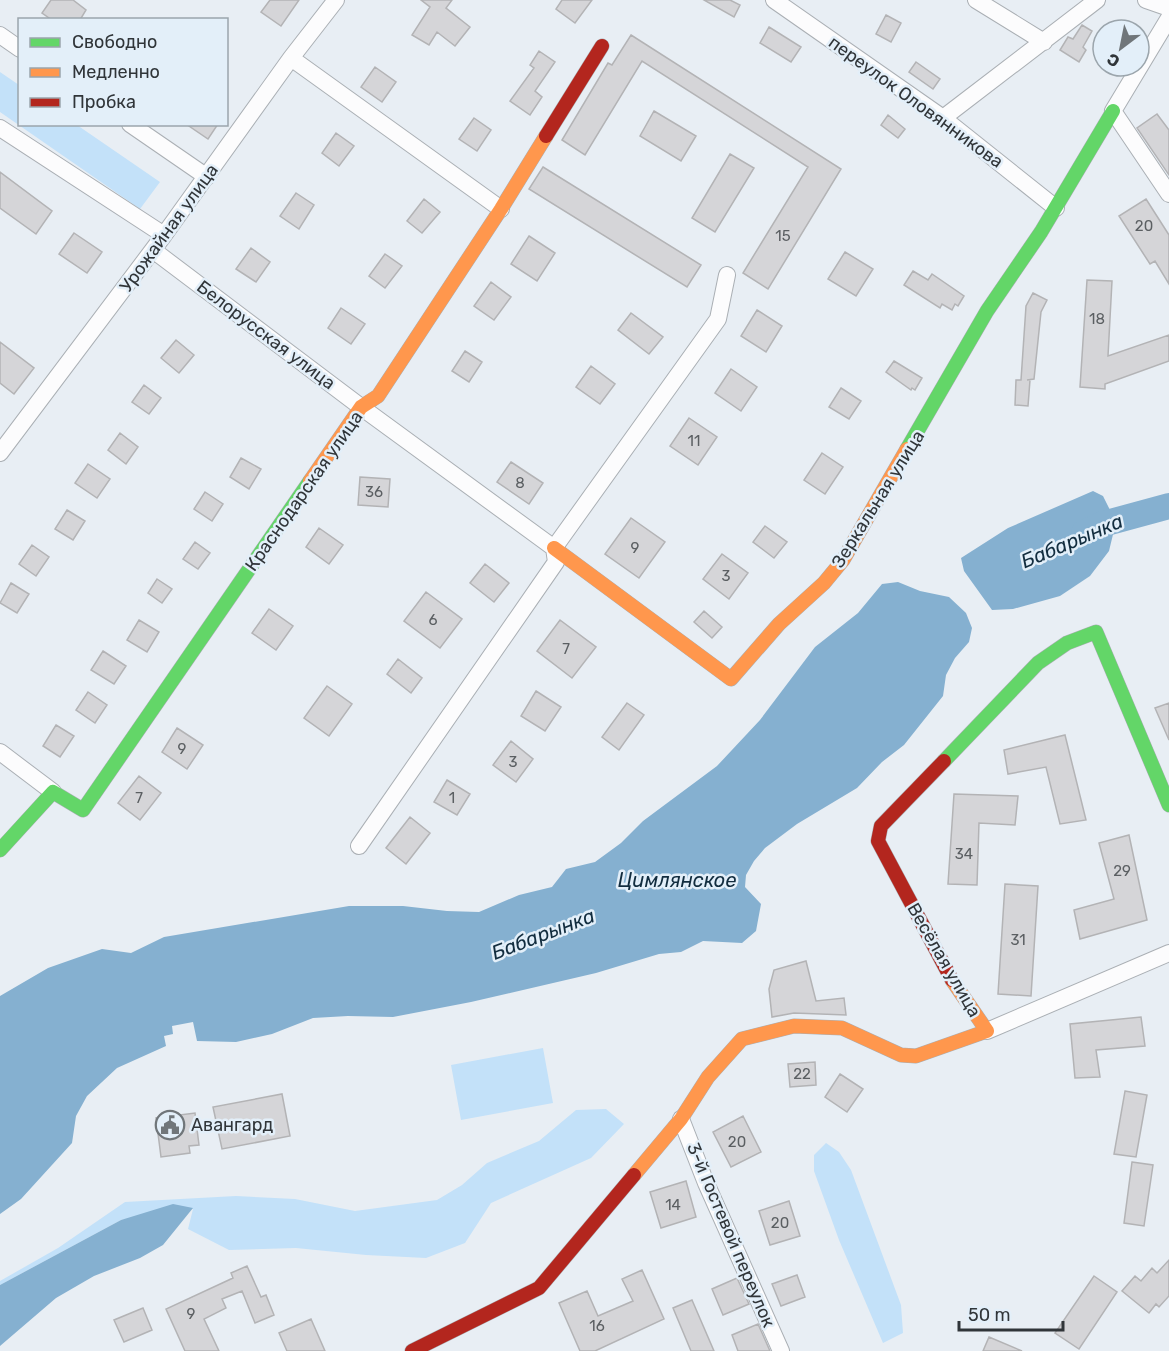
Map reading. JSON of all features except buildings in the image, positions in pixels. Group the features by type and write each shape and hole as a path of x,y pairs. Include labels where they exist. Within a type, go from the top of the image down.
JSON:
{"street":[{"name":"Урожайная улица","path":"1,450 153,250 291,58 336,0"},
{"name":"переулок Оловянникова","path":"774,0 943,118 1056,207"},
{"path":"976,0 1044,42"},
{"path":"943,118 1097,0"},
{"path":"1146,0 1169,8"},
{"name":"Зеркальная улица","path":"554,548 731,679 779,624 824,583 843,560 987,311 1056,207 1169,18"},
{"path":"0,35 18,47"},
{"name":"Краснодарская улица","path":"53,792 83,810 361,407 378,396 501,208 603,46"},
{"path":"291,58 501,208"},
{"path":"1113,111 1169,194"},
{"path":"133,126 207,177"},
{"path":"0,128 164,235"},
{"name":"Белорусская улица","path":"153,250 361,407 554,548"},
{"path":"359,846 556,562 554,548 718,319 727,275"},
{"name":"Весёлая улица","path":"412,1351 436,1346 539,1288 681,1119 708,1077 742,1039 794,1026 842,1028 901,1055 916,1056 987,1031 955,986 878,841 881,826 1038,663 1067,643 1096,632 1169,805"},
{"path":"0,752 53,792 0,850"},
{"path":"987,1031 1169,953"},
{"name":"3-й Гостевой переулок","path":"681,1119 706,1183 781,1351"}],"shaded area":[{"path":"0,72 18,84 18,124 0,112"},
{"path":"20,126 78,126 160,182 140,209"},
{"path":"543,1048 553,1103 461,1120 451,1065"},
{"path":"606,1109 624,1124 591,1158 491,1203 465,1243 426,1258 296,1248 229,1250 188,1229 193,1209 121,1220 0,1285 0,1281 58,1248 125,1202 236,1196 295,1199 355,1211 437,1200 462,1185 487,1163 539,1141 576,1110"},
{"path":"826,1143 839,1152 851,1170 901,1305 903,1333 883,1343 839,1240 814,1171 814,1155"}],"water":[{"path":"1093,491 1103,496 1116,522 1109,551 1090,576 1060,596 1013,609 992,610 964,571 961,558 1008,528"},
{"name":"Цимлянское","path":"898,582 920,591 949,597 966,613 972,628 969,642 955,658 946,675 943,696 904,745 882,762 857,788 797,824 765,848 754,861 746,875 745,887 761,904 756,931 742,943 703,941 681,952 659,954 596,973 471,1002 393,1017 313,1018 272,1034 236,1042 197,1041 193,1022 172,1026 173,1034 164,1036 166,1046 117,1068 87,1096 76,1116 72,1143 21,1199 0,1214 0,996 48,968 102,949 131,953 164,937 349,906 403,906 479,912 519,895 552,887 566,869 595,862 621,843 643,821 717,766 760,720 815,647 858,613 882,584"},
{"path":"173,1204 193,1208 163,1245 140,1258 94,1276 56,1298 0,1346 0,1285 121,1220"}],"waterway":[{"name":"Бабарынка","path":"1084,533 1103,524 1169,506"}],"traffic: fast":[{"path":"907,449 987,311 1041,232 1113,111"},
{"path":"0,850 53,792 83,810 310,481"},
{"path":"944,761 1038,663 1067,643 1096,632 1169,805"}],"traffic: slow":[{"path":"310,481 361,407 378,396 501,209 546,136"},
{"path":"554,548 731,679 779,624 824,583 843,560 907,449"},
{"path":"634,1175 681,1119 708,1077 742,1039 794,1026 842,1028 901,1055 916,1056 987,1031 952,980"}],"traffic: jam":[{"path":"546,136 602,46"},
{"path":"944,761 881,826 878,841 952,980"},
{"path":"412,1351 539,1288 634,1175"}],"place":[{"name":"Авангард","path":"170,1125"}]}
